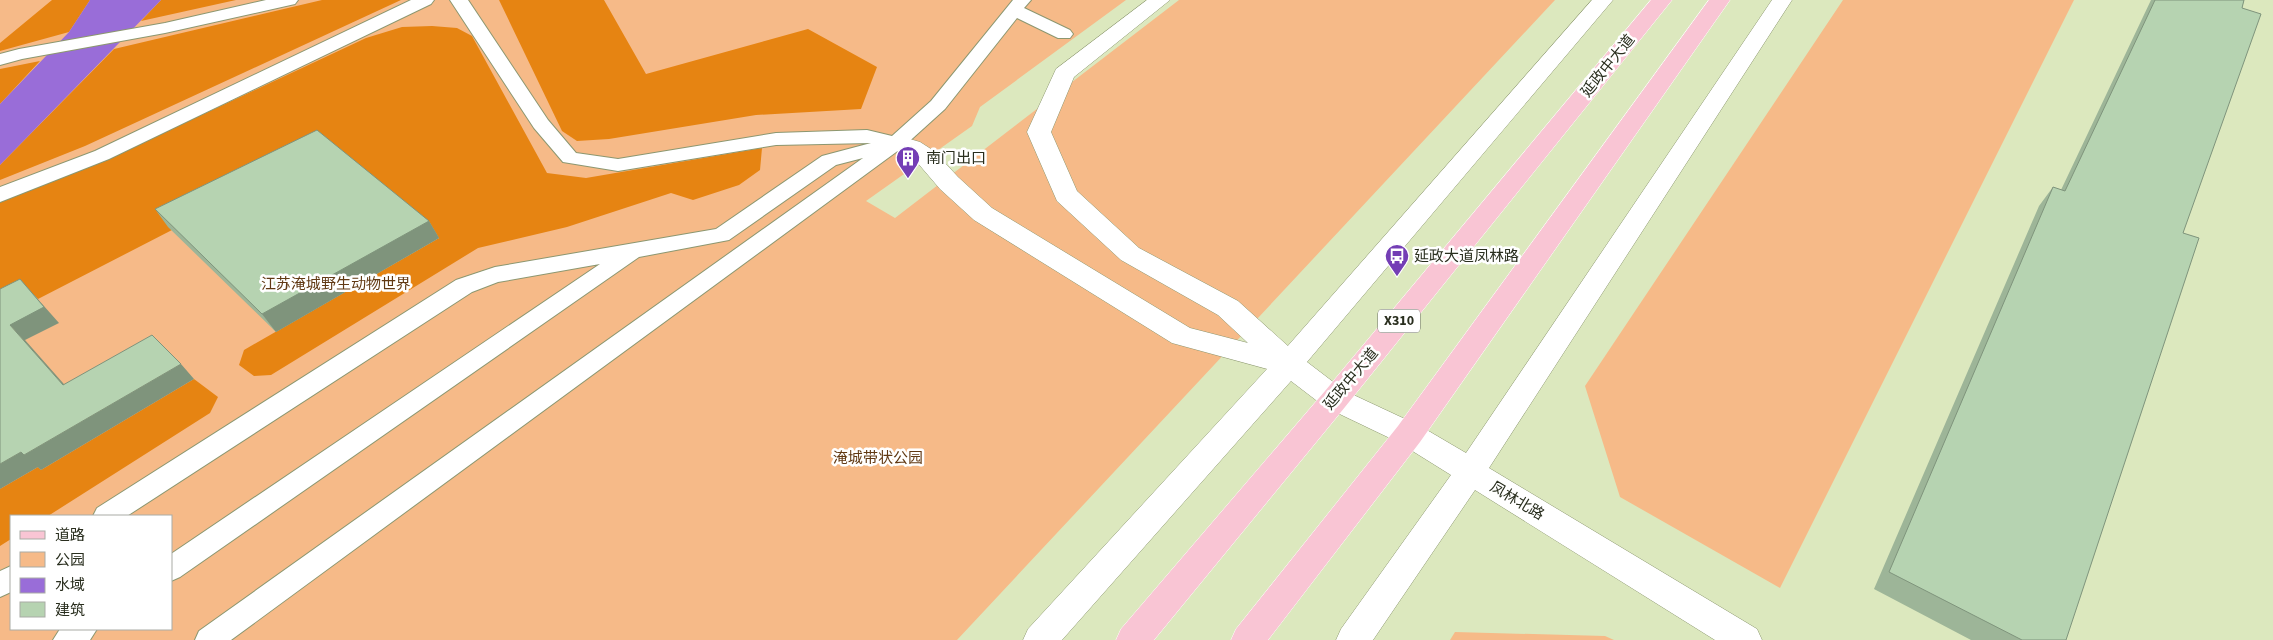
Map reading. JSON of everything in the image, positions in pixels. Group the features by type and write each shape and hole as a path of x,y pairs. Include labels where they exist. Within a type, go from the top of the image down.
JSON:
{"main road":[{"name":"延政中大道","path":"1133,640 1335,399 1662,0"},
{"path":"1248,640 1409,434 1720,0"}],"street":[{"name":"凤林北路","path":"1160,0 1064,74 1039,132 1066,195 1130,254 1228,308 1289,364 1335,399 1409,434 1746,640"},
{"path":"1040,640 1289,364 1603,0"},
{"path":"1353,640 1470,472 1782,0"},
{"path":"896,143 912,147 925,156 949,183 983,214 1182,336 1289,364"}],"lane":[{"path":"0,60 19,54 165,28 288,0"},
{"path":"0,195 102,154 424,0"},
{"path":"459,0 541,124 570,158 618,166 776,139 867,136 896,143"},
{"path":"209,640 896,143 938,105 1018,5 1064,34"},
{"path":"108,515 464,286 495,275 722,235 829,160 896,143"},
{"path":"172,568 637,250"},
{"path":"67,640 82,630"}],"green space":[{"path":"0,0 1126,0 980,107 972,126 866,201 895,218 1179,0 1555,0 957,640 0,640"},
{"path":"1843,0 2074,0 1780,588 1620,497 1585,386"},
{"path":"1455,632 1605,636 1614,640 1450,640"}],"shaded area":[{"path":"52,0 90,0 69,32 0,51 0,43"},
{"path":"161,0 236,0 141,21"},
{"path":"322,0 401,0 85,146 0,180 0,165 114,49"},
{"path":"499,0 604,0 646,74 808,29 877,67 861,109 756,115 609,139 577,141 562,131"},
{"path":"432,26 457,28 472,36 547,173 586,178 762,148 760,170 739,185 693,200 671,193 567,227 478,248 271,375 254,376 239,365 244,350 439,238 172,230 38,299 34,295 0,312 0,200 165,132 366,38 402,27"},
{"path":"40,61 0,104 0,69"},
{"path":"194,379 218,397 210,413 50,515 10,515 10,540 0,546 0,489 38,467 41,470"}],"water":[{"path":"90,0 161,0 0,165 0,104 69,32"}],"building":[{"path":"2155,0 2244,0 2242,8 2261,14 2183,233 2199,238 2066,640 2022,640 1889,572 2053,187 2065,191"},
{"path":"317,130 429,221 262,314 155,209"},
{"path":"20,279 44,307 10,325 63,385 152,335 181,364 24,455 21,452 0,464 0,289"}],"place":[{"name":"南门出口","path":"908,179"},
{"name":"延政大道凤林路","path":"1397,277"}],"park label":[{"name":"江苏淹城野生动物世界","path":"336,284"},
{"name":"淹城带状公园","path":"878,458"}]}
